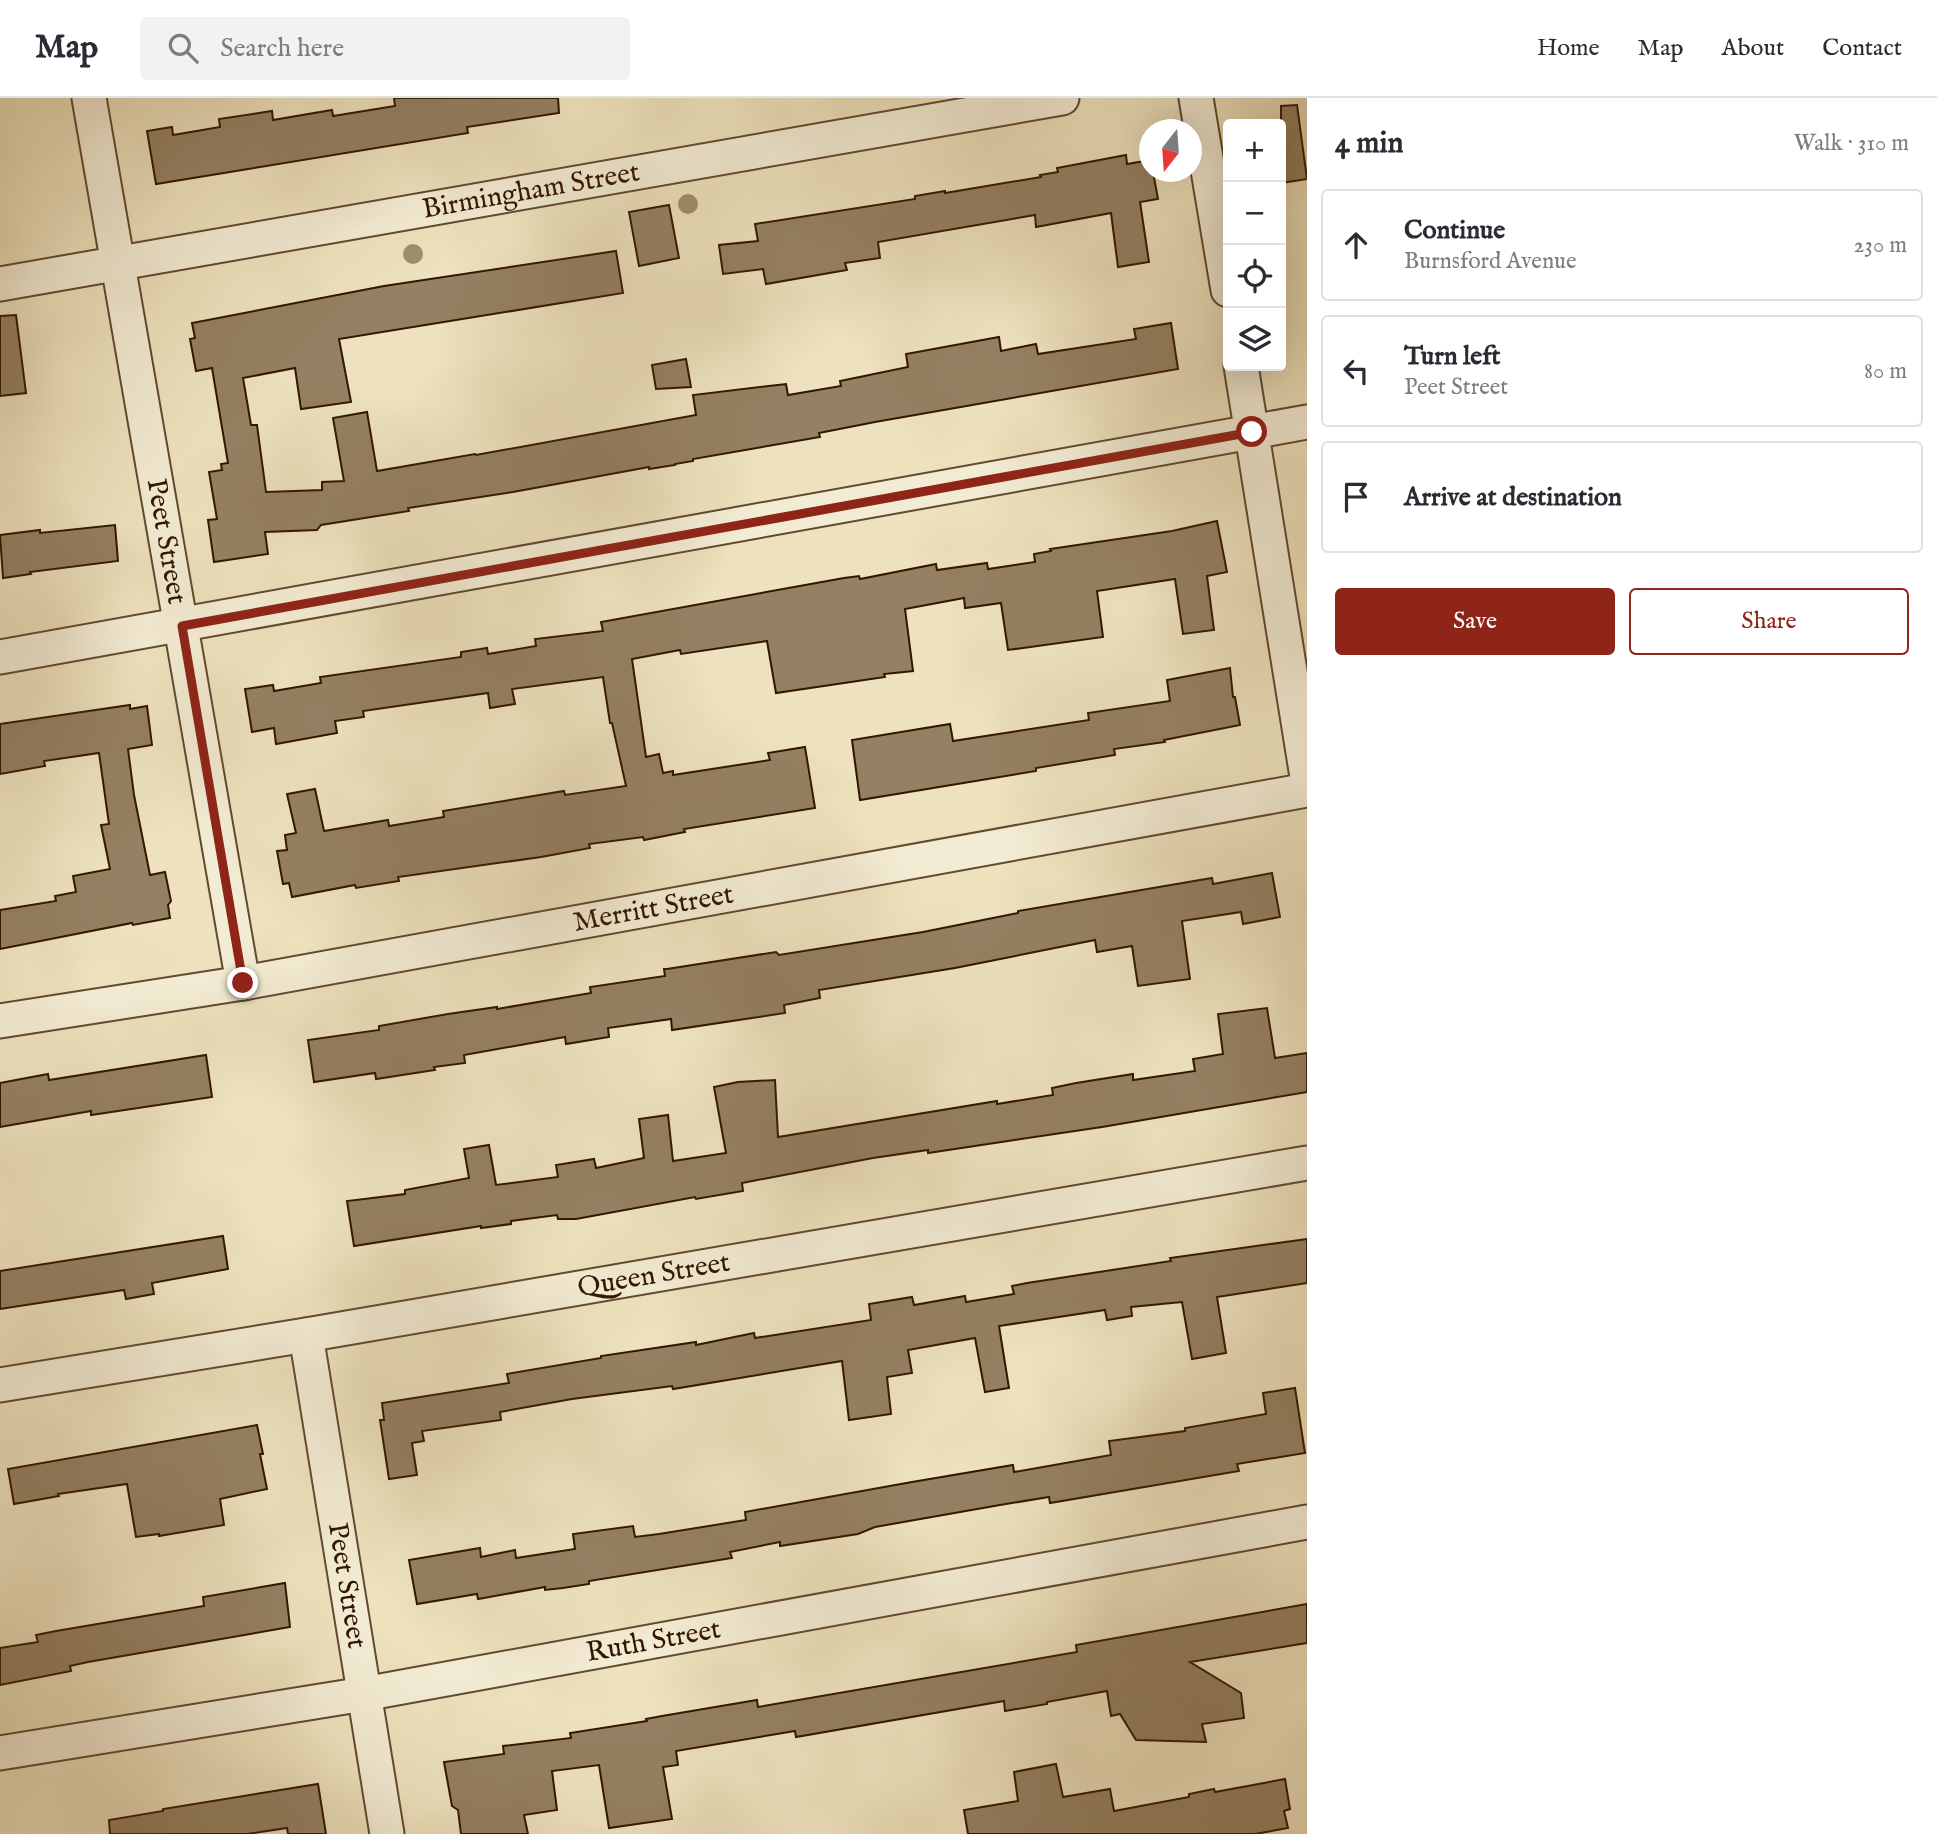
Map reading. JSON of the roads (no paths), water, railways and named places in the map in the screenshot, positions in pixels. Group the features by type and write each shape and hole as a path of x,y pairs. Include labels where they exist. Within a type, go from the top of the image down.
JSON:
{"street":[{"name":"Peet Street","path":"89,98 243,983"},
{"name":"Birmingham Street","path":"0,284 1062,98"},
{"path":"1196,98 1223,260"},
{"path":"1242,371 1307,777"},
{"path":"0,657 1307,422"},
{"name":"Merritt Street","path":"0,1021 243,983 1307,790"},
{"name":"Queen Street","path":"0,1385 1307,1163"},
{"name":"Peet Street","path":"306,1335 387,1834"},
{"name":"Ruth Street","path":"0,1753 364,1694 1307,1522"}]}
